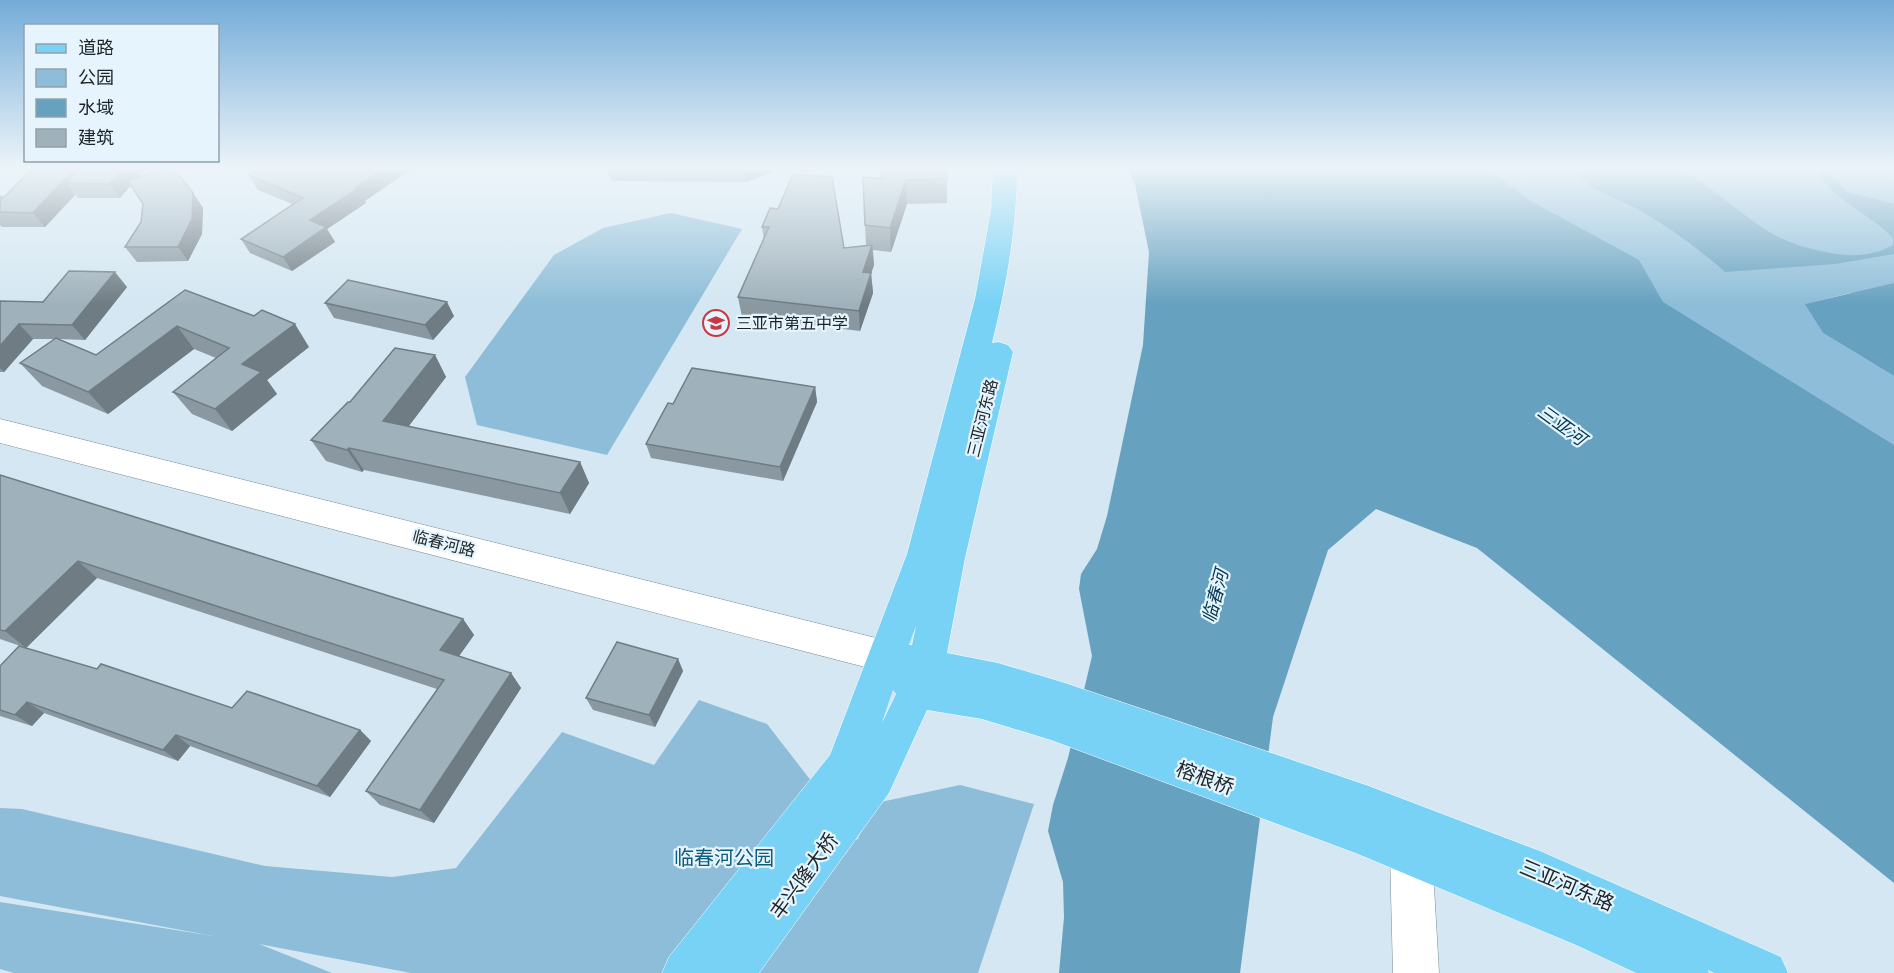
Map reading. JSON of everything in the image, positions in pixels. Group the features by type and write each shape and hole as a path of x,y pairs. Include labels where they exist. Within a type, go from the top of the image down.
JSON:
{"main road":[{"name":"三亚河东路","path":"861,773 888,657 924,554 989,299 1003,213"},
{"name":"三亚河东路","path":"861,773 921,679 1007,312 1023,213"},
{"path":"888,657 921,679"},
{"name":"榕根桥","path":"921,679 982,702 1056,711 1363,820"},
{"name":"丰兴隆大桥","path":"685,973 861,773"},
{"name":"丰兴隆大桥","path":"731,973 791,895 861,773"},
{"name":"三亚河东路","path":"1363,820 1411,853 1592,928 1686,973"},
{"name":"三亚河东路","path":"1363,820 1540,872 1765,973"}],"street":[{"name":"临春河路","path":"0,431 888,657"},
{"path":"1411,853 1416,973"}],"green space":[{"path":"673,213 742,229 607,455 477,425 465,377 554,255 603,228"},
{"path":"1536,213 1644,213 1664,225 1725,272 1684,213 1894,213 1894,321 1850,293 1806,304 1823,333 1894,376 1894,465"},
{"name":"临春河公园","path":"699,700 767,724 857,840 876,803 960,785 1034,804 978,973 411,973 259,944 332,973 14,973 0,969 0,902 213,936 0,896 0,808 22,809 265,866 392,877 456,868 562,732 654,765"}],"water":[{"path":"1141,213 1554,213 1639,260 1663,302 1894,445 1894,883 1477,548 1376,509 1328,550 1273,717 1240,973 1059,973 1064,917 1063,882 1048,831 1092,656 1079,589 1081,574 1097,549 1107,516 1143,345 1149,252"},
{"path":"1644,213 1743,213 1759,226 1793,243 1831,253 1863,255 1893,245 1893,238 1862,213 1894,213 1894,254 1835,264 1725,272 1664,225"},
{"path":"1894,283 1894,376 1823,333 1805,304"}],"building":[{"path":"142,213 192,213 192,219 178,247 125,247 141,222"},
{"path":"280,213 320,213 310,220 326,227 283,257 241,239"},
{"path":"768,213 838,213 844,248 872,245 863,272 871,273 859,311 738,297 769,227 762,227"},
{"path":"865,213 895,213 890,228 865,225"},
{"path":"69,271 115,272 72,325 19,324 0,346 0,301 43,302"},
{"path":"348,280 447,302 425,325 325,303"},
{"path":"185,290 254,316 262,310 295,324 242,364 261,372 215,409 173,392 229,348 177,326 88,392 20,363 56,338 96,355"},
{"path":"395,348 435,355 383,421 580,462 560,493 349,448 347,450 311,440 350,402"},
{"path":"692,368 815,387 780,467 646,444 668,403 673,404"},
{"path":"0,475 463,619 440,650 511,673 420,810 366,791 444,680 78,561 5,631 0,630"},
{"path":"617,642 678,659 649,715 586,698"},
{"path":"19,646 97,669 101,664 232,708 247,691 360,730 317,786 176,735 163,750 27,702 15,715 0,710 0,666"}],"place":[{"name":"三亚市第五中学","path":"716,323"}],"water label":[{"name":"三亚河","path":"1562,425"},
{"name":"临春河","path":"1215,596"}]}
